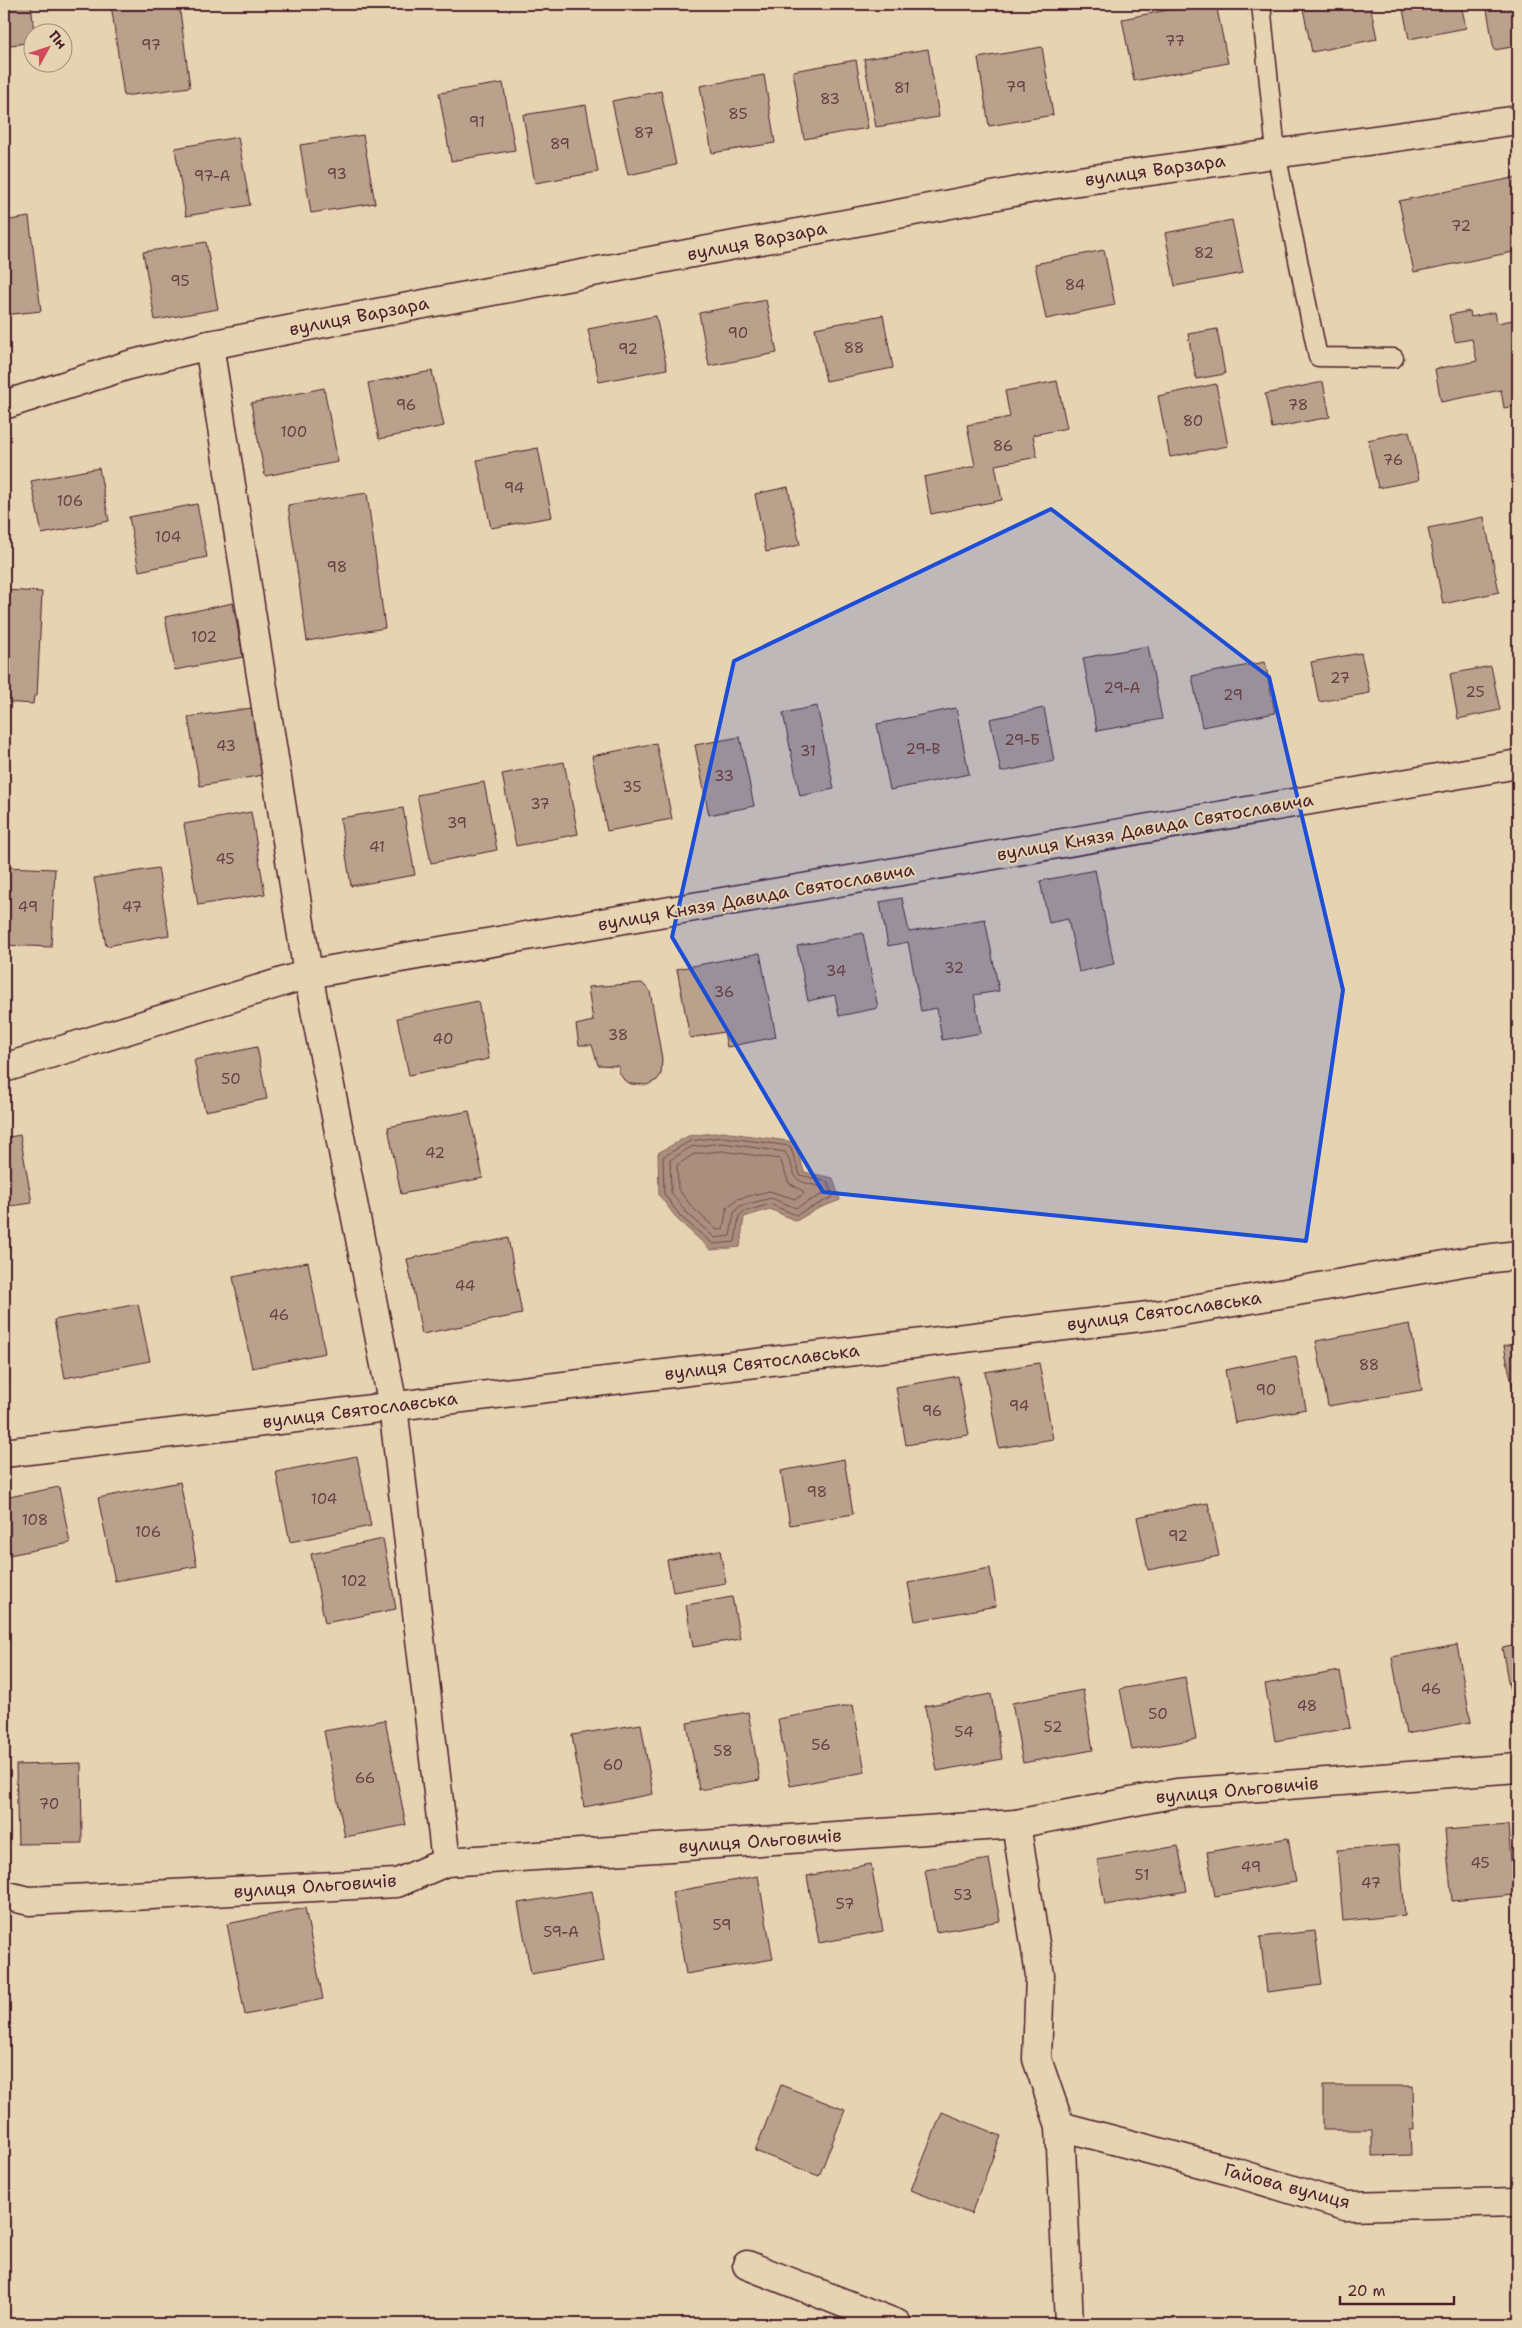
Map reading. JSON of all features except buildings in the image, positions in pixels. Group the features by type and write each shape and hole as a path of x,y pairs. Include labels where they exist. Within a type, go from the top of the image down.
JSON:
{"street":[{"name":"вулиця Варзара","path":"4,406 129,365 209,345 1050,185 1518,120"},
{"path":"209,345 308,974 393,1406 446,1862"},
{"name":"вулиця Князя Давида Святославича","path":"4,1068 308,974 1518,764"},
{"name":"вулиця Святославська","path":"4,1453 1165,1314 1468,1261 1518,1255"},
{"name":"вулиця Ольговичів","path":"4,1895 29,1901 397,1883 446,1862 1016,1824 1177,1793 1518,1768"},
{"path":"1016,1824 1040,1975 1037,2059 1060,2126 1068,2324"},
{"name":"Гайова вулиця","path":"1060,2126 1231,2171 1345,2206 1518,2202"},
{"path":"747,2265 897,2324"}],"lane":[{"path":"1261,4 1276,153 1318,357 1394,358"}],"highlighted area":[{"path":"1051,509 1269,677 1343,990 1306,1241 823,1192 672,937 734,661"}],"water":[{"path":"723,1132 795,1142 804,1172 833,1178 840,1200 817,1209 796,1221 770,1209 744,1217 740,1247 711,1250 678,1220 659,1195 658,1153 688,1136"}]}
